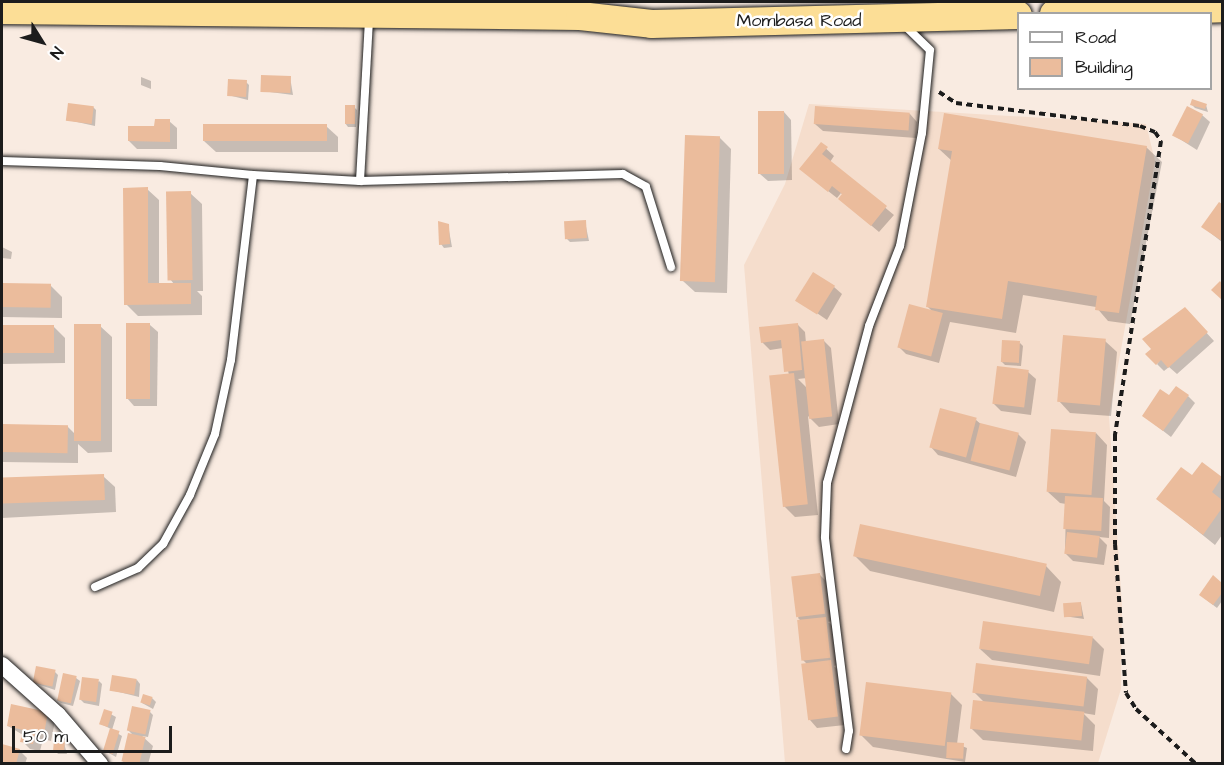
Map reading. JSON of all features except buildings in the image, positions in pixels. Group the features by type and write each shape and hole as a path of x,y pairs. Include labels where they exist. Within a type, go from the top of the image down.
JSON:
{"highway":[{"name":"Mombasa Road","path":"580,16 635,2"},
{"path":"1110,12 1222,8"},
{"name":"Mombasa Road","path":"2,10 369,12 580,16 652,24 897,20 1017,15"}],"street":[{"path":"2,665 58,715 100,764"}],"lane":[{"path":"360,181 369,12"},
{"path":"846,750 849,731 825,537 827,483 869,326 900,246 929,85 930,50 918,35 897,20"},
{"path":"2,161 160,166 253,175 360,181 623,174 646,187 671,267"},
{"path":"95,587 138,568 164,543 190,495 215,434 231,360 253,175"}],"path":[{"path":"929,85 956,103 1140,126 1155,132 1161,141 1115,435 1115,544 1126,693 1136,709 1196,764"}],"shaded area":[{"path":"809,104 1146,124 1155,161 1109,416 1122,605 1121,689 1098,763 785,763 744,265 785,184"}]}
